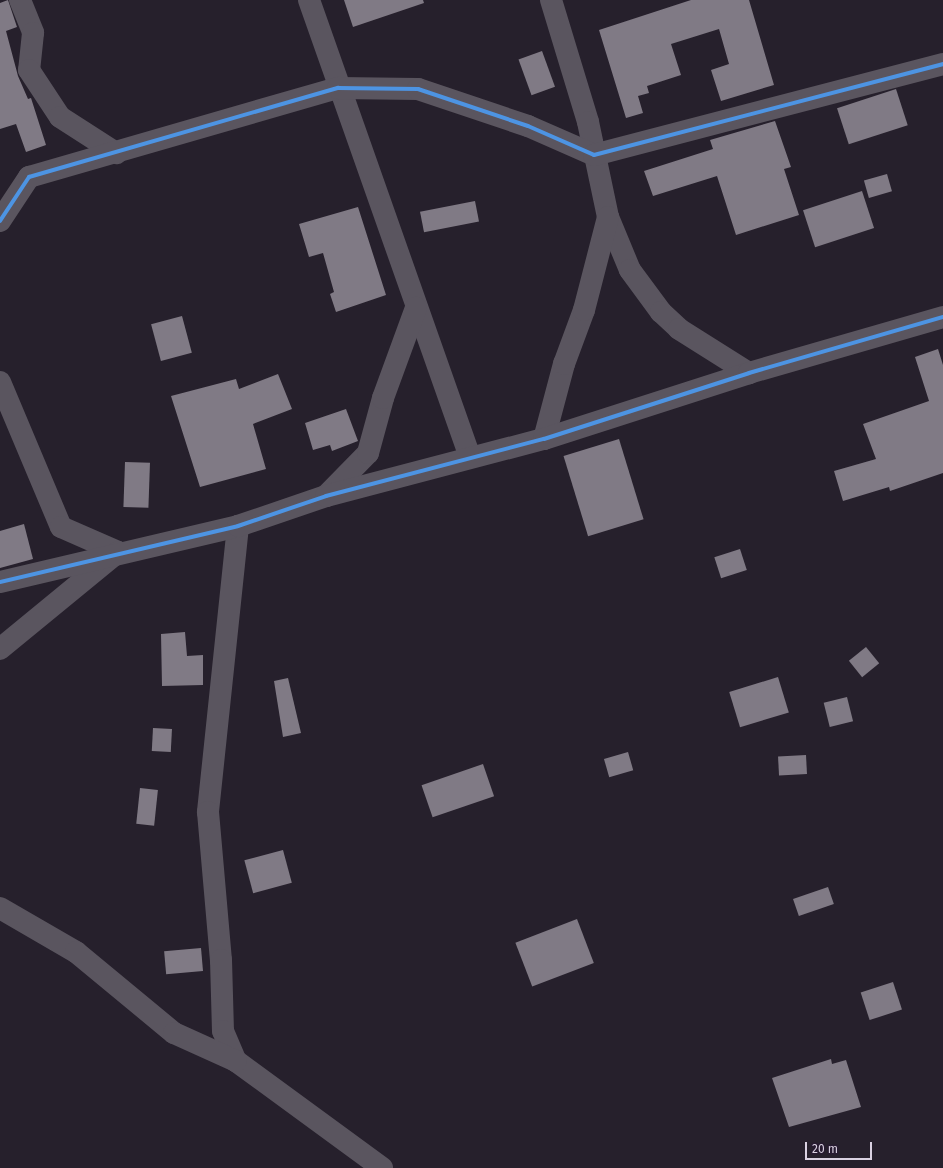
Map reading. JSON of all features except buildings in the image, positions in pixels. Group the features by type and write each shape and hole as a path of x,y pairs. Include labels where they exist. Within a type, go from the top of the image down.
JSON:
{"street":[{"path":"20,0 33,33 29,70 60,117 116,153"},
{"path":"308,0 470,458"},
{"path":"551,0 588,122 608,217 630,270 661,312 679,329 750,373"},
{"path":"0,221 29,177 338,88 418,89 528,126 594,155 943,64"},
{"path":"544,439 564,364 584,310 608,217"},
{"path":"326,496 368,453 383,398 416,308"},
{"path":"0,582 118,552 238,526 326,496 544,439 750,373 943,317"},
{"path":"0,382 61,527 118,552"},
{"path":"236,1062 223,1031 221,960 208,812 238,526"},
{"path":"0,649 118,552"},
{"path":"0,908 76,952 174,1033 236,1062 382,1168"}],"cycle path":[{"path":"0,221 29,177 338,88 418,89 528,126 594,155 943,64"},
{"path":"0,582 238,526 326,496 544,439 749,373 943,317"}]}
